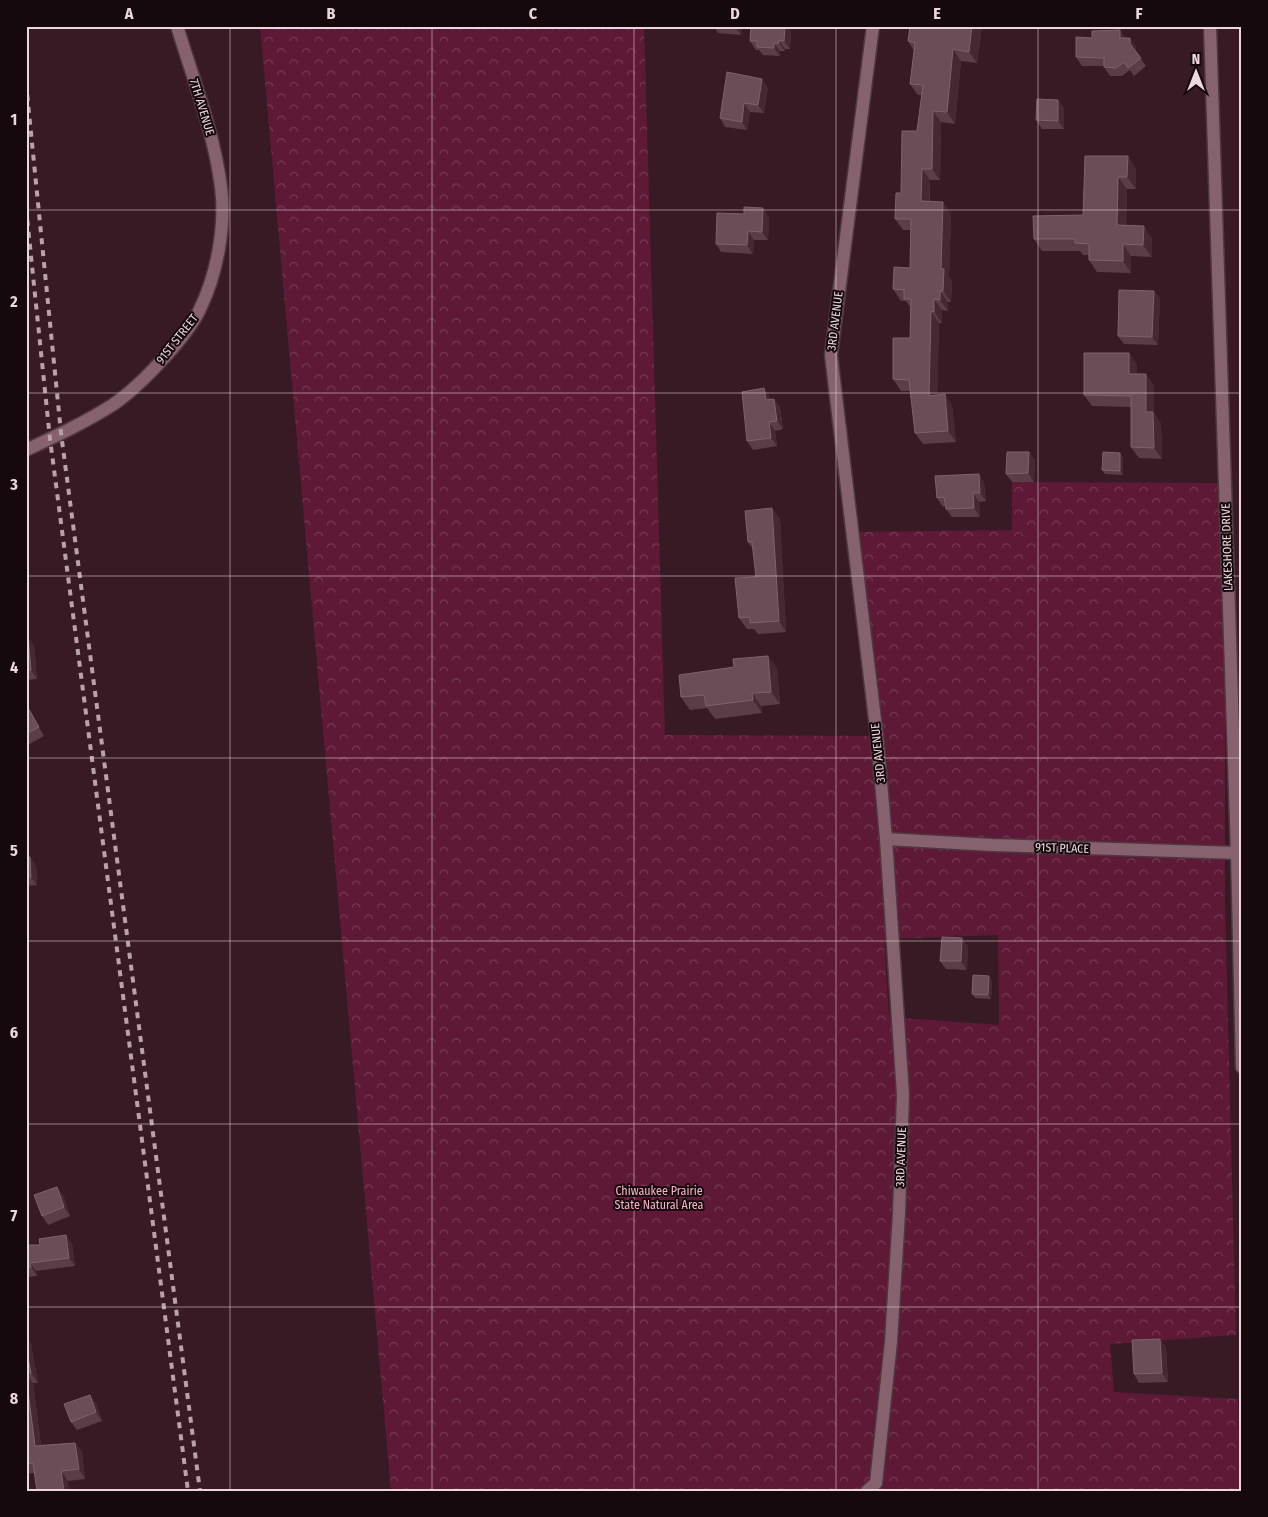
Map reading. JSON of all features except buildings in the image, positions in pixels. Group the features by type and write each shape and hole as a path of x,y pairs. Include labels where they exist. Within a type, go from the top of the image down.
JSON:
{"street":[{"name":"7TH AVENUE","path":"177,26 215,151 222,190"},
{"name":"3RD AVENUE","path":"872,1487 891,1342 899,1214 903,1095 886,839 877,736 831,355 873,26"},
{"name":"LAKESHORE DRIVE","path":"1210,26 1237,853 1242,1067"},
{"name":"91ST STREET","path":"26,450 91,418 116,403 166,357 200,310 203,302 216,261 221,226 222,190"},
{"name":"91ST PLACE","path":"886,839 992,846 1237,853"}],"green space":[{"name":"Chiwaukee Prairie State Natural Area","path":"260,26 644,26 665,735 877,736 851,532 1012,530 1012,482 1225,483 1225,907 1236,1335 1110,1344 1114,1392 1238,1399 1240,1491 391,1491","holes":["998,935 999,1025 889,1017 884,939"]}],"railway":[{"path":"26,83 61,433 200,1491"},
{"path":"26,208 50,439 188,1491"}]}
